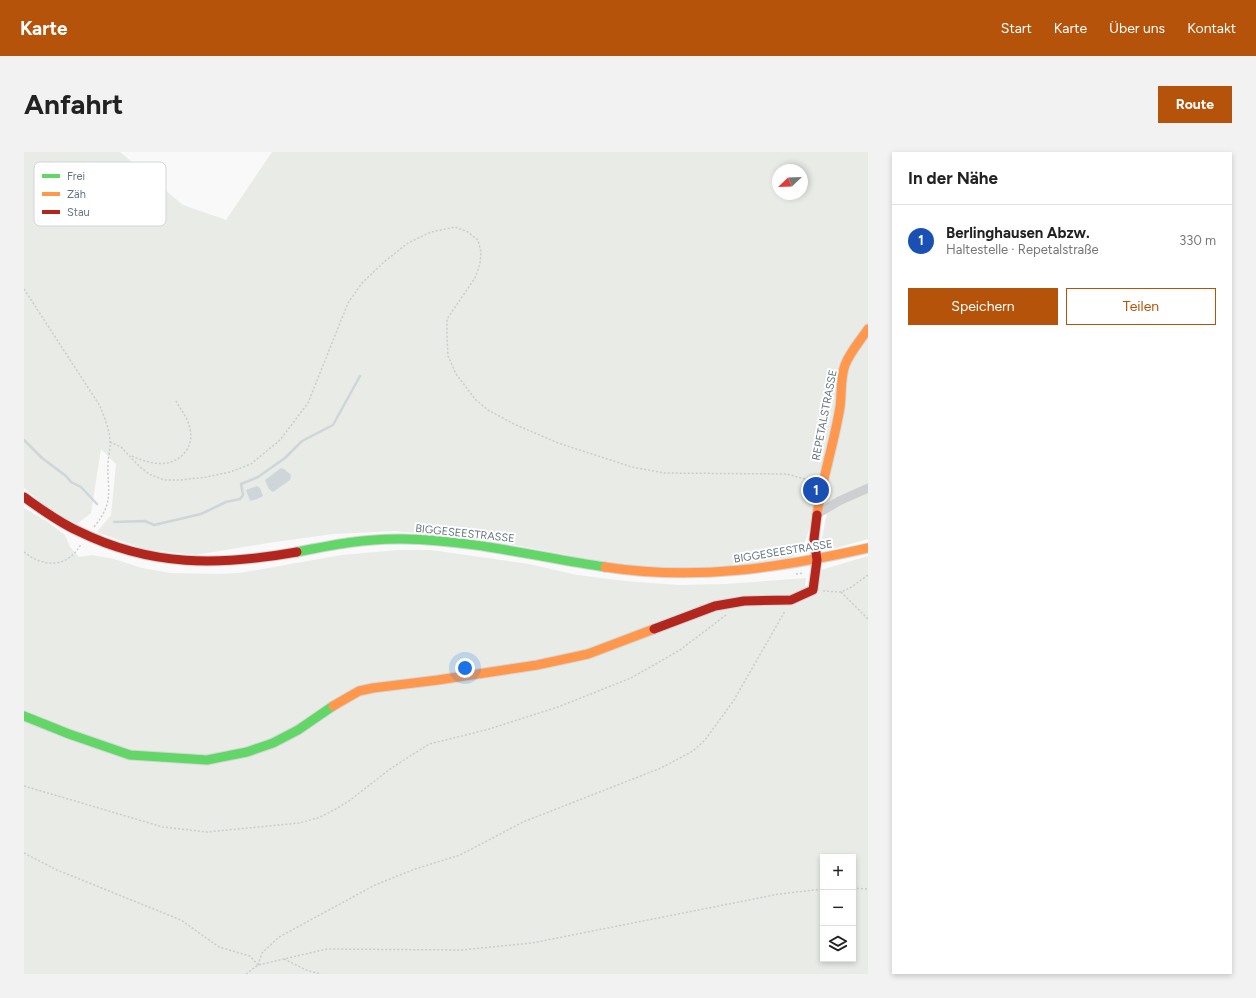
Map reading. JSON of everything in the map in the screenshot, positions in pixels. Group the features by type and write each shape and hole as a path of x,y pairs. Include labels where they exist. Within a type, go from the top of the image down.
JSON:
{"street":[{"name":"REPETALSTRASSE","path":"813,590 817,560 814,539 822,484 840,407 842,379 845,366 851,353 868,329"},
{"path":"818,514 839,501 868,488"},
{"name":"BIGGESEESTRASSE","path":"24,497 46,513 85,535 109,545 163,558 201,562 249,560 345,543 401,539 470,544 625,570 681,573 731,572 772,568 817,560 868,548"},
{"path":"24,716 69,734 130,755 208,760 247,752 273,743 298,730 333,706 359,691 538,665 588,654 715,606 744,601 791,600 813,590"}],"path":[{"path":"110,442 122,447 140,467 150,474 158,478 169,480 206,477 230,472 251,464 280,440 308,403 348,302 362,283 384,262 408,243 431,232 456,227 468,232 478,240 482,252 475,278 447,319 446,336 448,356 456,374 475,399 488,410 514,424 558,442 632,467 664,473 786,474 822,484"},
{"path":"24,289 100,406 110,442 108,463 110,493 107,508 102,517 85,535 77,550 71,557 62,562 53,564 44,563 30,557 24,552"},
{"path":"130,455 141,461 167,463 176,460 183,455 190,445 191,430 187,419 176,401"},
{"path":"794,574 816,571"},
{"path":"813,590 841,592 850,588 868,575"},
{"path":"841,592 868,619"},
{"path":"258,966 262,953 279,937 375,885 415,869 460,855 523,822 661,768 692,751 705,740 734,700 791,600"},
{"path":"24,786 163,827 207,832 299,823 318,818 349,801 390,770 429,744 486,730 558,707 631,678 680,650 727,615"},
{"path":"24,853 57,870 181,920 219,947 250,956 258,966"},
{"path":"856,888 868,889"},
{"path":"246,974 258,966 327,949 461,950 532,943 779,894 820,890"},
{"path":"284,959 306,970 321,974"}],"shaded area":[{"path":"24,152 120,152 132,162 34,162 34,226 166,226 166,191 183,205 226,220 272,152 868,152 868,539 828,550 822,538 827,513 813,518 801,553 788,559 740,566 679,568 626,566 477,538 395,531 333,534 195,555 144,549 97,532 111,515 116,464 101,449 91,513 77,524 53,512 24,488"},
{"path":"281,468 291,475 290,480 273,492 269,489 265,480"},
{"path":"257,486 260,488 263,496 250,501 246,490"},
{"path":"24,508 48,522 65,535 70,547 79,557 92,555 114,559 142,568 170,573 239,573 342,555 398,550 431,550 529,564 577,575 625,581 679,585 726,584 806,578 805,586 820,581 821,570 868,556 868,974 24,974"}],"waterway":[{"path":"114,522 145,521 154,525 201,514 226,502 240,499 243,495 241,484 258,477 285,458 302,441 333,425 360,376"},
{"path":"24,440 42,458 66,476 71,482 81,487 97,504"}],"traffic: fast":[{"path":"297,552 363,541 390,539 428,540 454,542 605,567"},
{"path":"24,716 69,734 130,755 207,760 247,752 273,743 298,730 333,706"}],"traffic: slow":[{"path":"817,515 840,407 843,370 855,347 868,329"},
{"path":"605,567 672,573 738,570 802,561 868,548"},
{"path":"333,706 359,691 373,688 537,665 588,654 654,629"}],"traffic: jam":[{"path":"24,497 43,511 78,531 105,543 159,557 213,561 240,560 297,552"},
{"path":"654,629 715,606 744,601 791,600 813,590 817,560 814,539 817,515"}],"place":[{"name":"Berlinghausen Abzw.","path":"816,490"}]}
